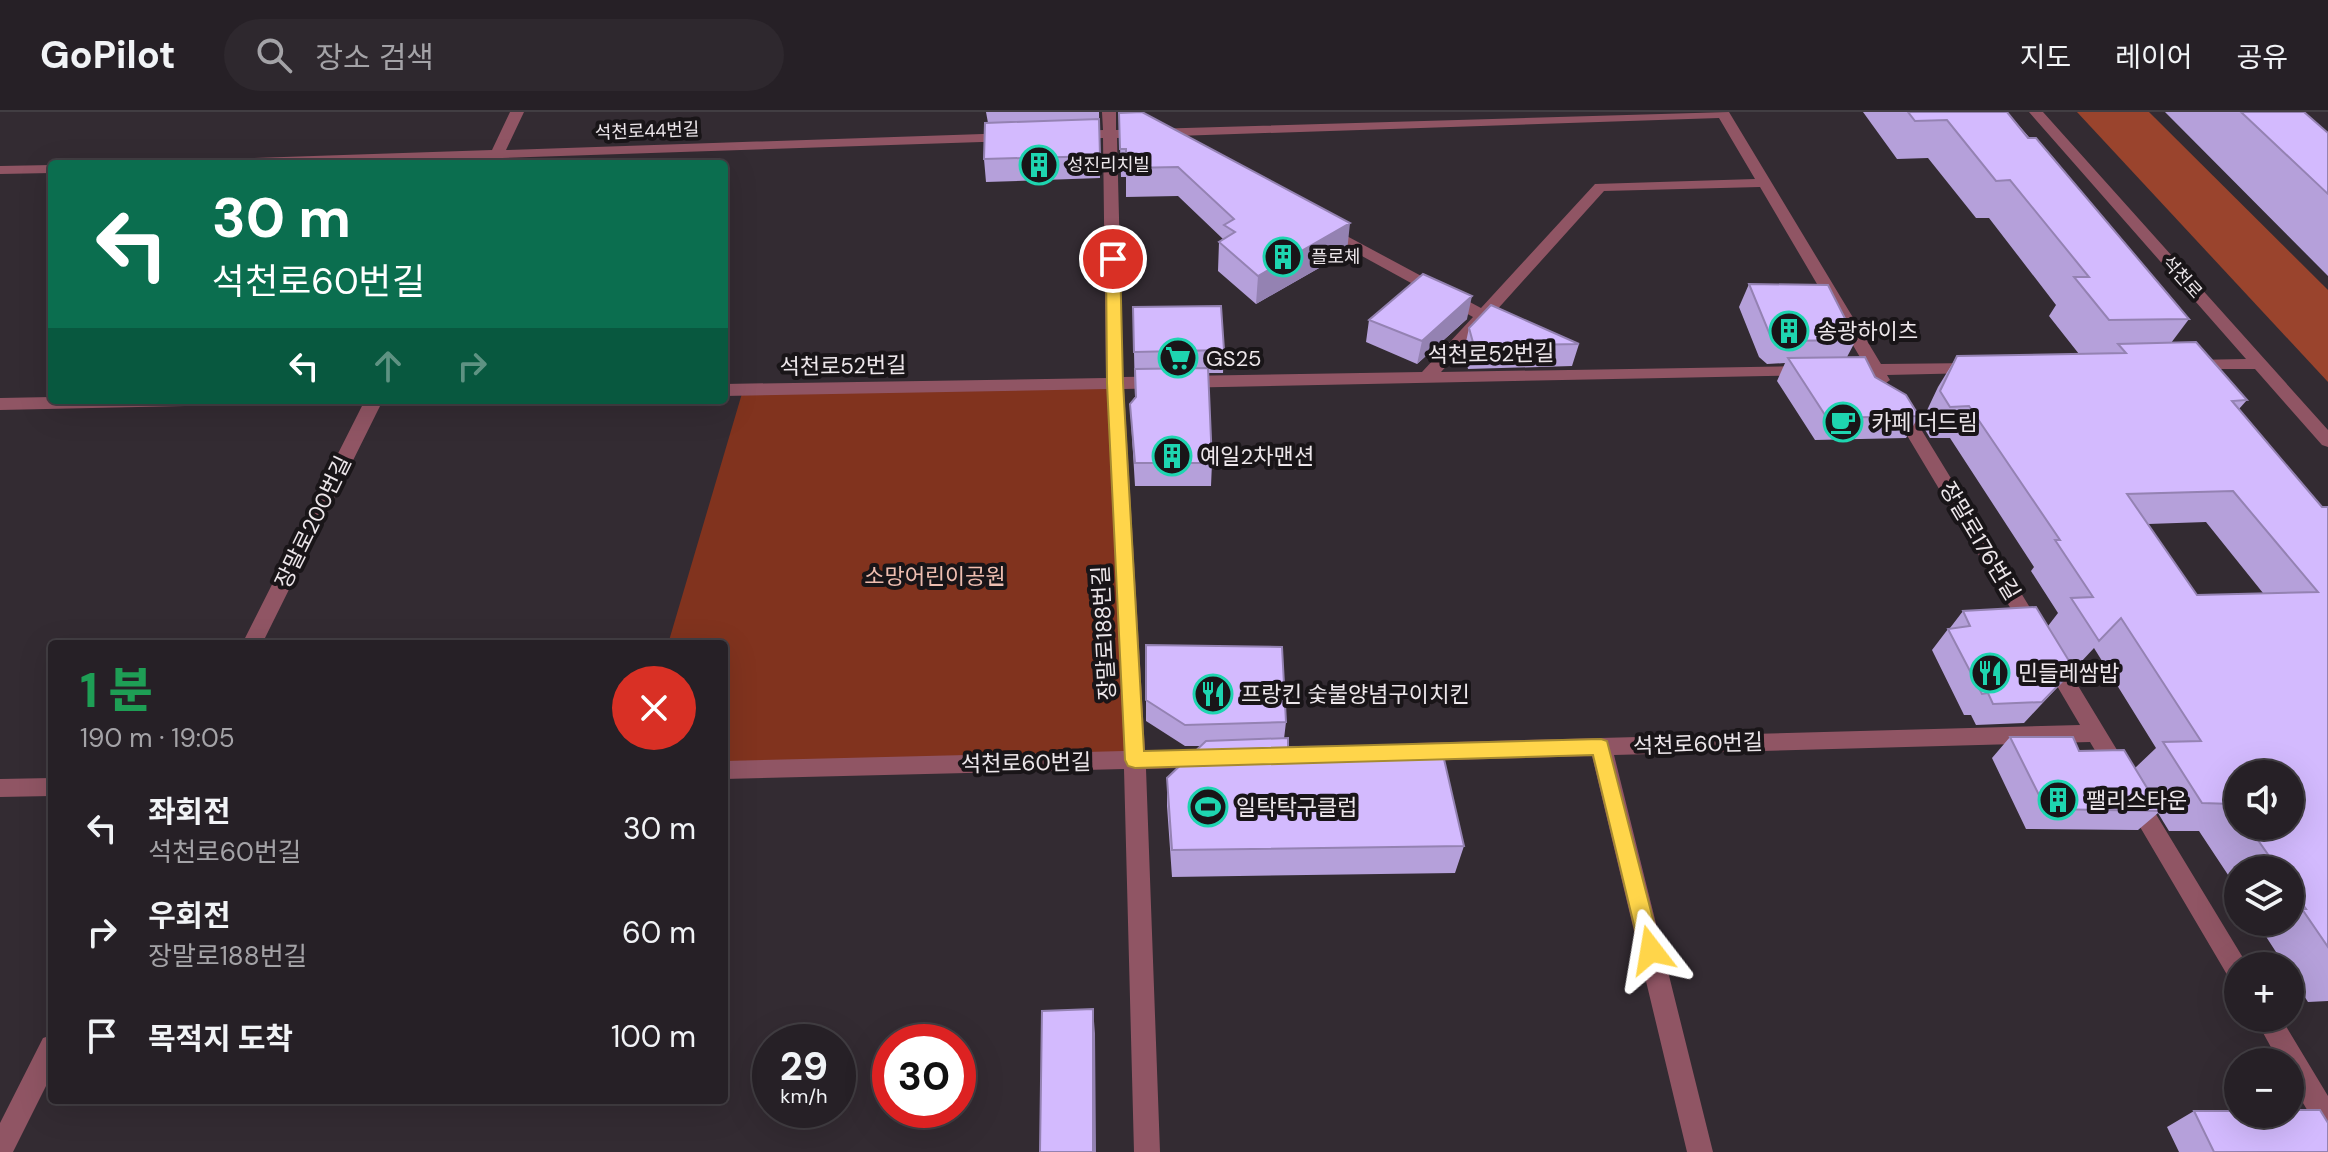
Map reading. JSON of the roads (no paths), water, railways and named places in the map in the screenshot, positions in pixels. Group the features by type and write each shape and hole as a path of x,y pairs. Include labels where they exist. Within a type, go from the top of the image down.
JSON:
{"street":[{"path":"494,159 517,112"},
{"name":"장말로188번길","path":"1109,112 1115,383 1135,760 1147,1152"},
{"path":"1498,112 1512,121"},
{"name":"석천로","path":"2036,112 2259,364 2321,426 2328,441"},
{"path":"1063,136 1722,113"},
{"name":"장말로176번길","path":"1722,113 2227,952"},
{"path":"1147,133 1175,149"},
{"name":"석천로44번길","path":"435,160 1031,137"},
{"path":"0,170 48,169"},
{"path":"1427,377 1600,187 1765,183"},
{"path":"1315,225 1483,316"},
{"path":"2180,365 2259,364"},
{"name":"석천로52번길","path":"728,390 1988,368"},
{"path":"0,404 48,403"},
{"name":"장말로200번길","path":"254,640 372,404"},
{"name":"석천로60번길","path":"1399,753 2096,733"},
{"path":"1601,747 1700,1152"},
{"name":"석천로60번길","path":"728,770 1228,757"},
{"path":"0,788 48,787"},
{"path":"2275,1032 2328,1121"},
{"path":"0,1151 48,1055"}],"place":[{"name":"성진리치빌","path":"1039,165"},
{"name":"플로체","path":"1283,257"},
{"name":"송광하이츠","path":"1789,331"},
{"name":"GS25","path":"1178,358"},
{"name":"카페 더드림","path":"1843,422"},
{"name":"예일2차맨션","path":"1172,456"},
{"name":"민들레쌈밥","path":"1990,673"},
{"name":"프랑킨 숯불양념구이치킨","path":"1213,694"},
{"name":"팰리스타운","path":"2058,800"},
{"name":"일탁탁구클럽","path":"1208,807"}],"park label":[{"name":"소망어린이공원","path":"935,576"}]}
